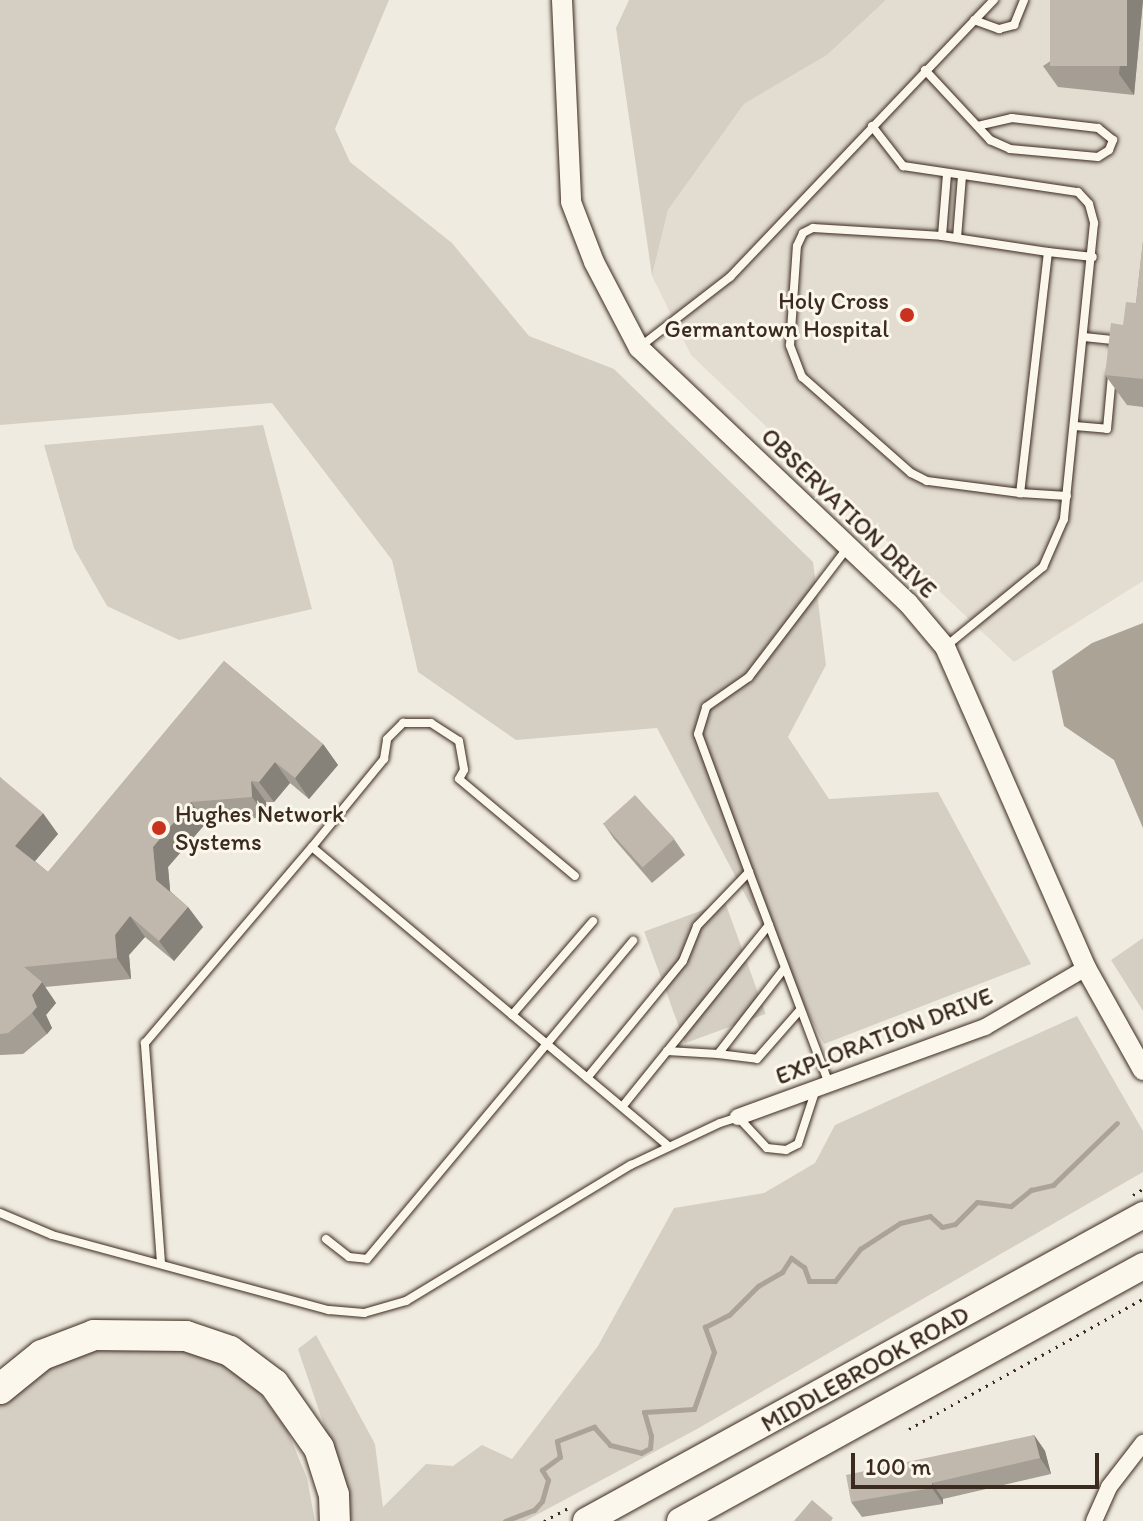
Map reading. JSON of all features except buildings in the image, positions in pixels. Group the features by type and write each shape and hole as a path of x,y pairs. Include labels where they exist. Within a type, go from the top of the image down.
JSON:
{"highway":[{"path":"0,1389 42,1355 94,1335 186,1336 230,1351 274,1384 319,1448 334,1495 335,1521"}],"main road":[{"name":"MIDDLEBROOK ROAD","path":"586,1521 1143,1215"},
{"name":"MIDDLEBROOK ROAD","path":"680,1521 1143,1266"}],"street":[{"name":"OBSERVATION DRIVE","path":"562,0 571,202 594,262 639,348 849,547 945,647 1086,968 1143,1070"},
{"name":"EXPLORATION DRIVE","path":"738,1117 985,1027 1086,968"},
{"path":"1094,1521 1109,1487 1143,1443"}],"lane":[{"path":"639,348 730,277 994,0"},
{"path":"974,20 999,29 1014,25 1024,0"},
{"path":"925,70 990,140 1010,149 1098,157 1109,150 1113,140 1098,128 1012,118 978,126"},
{"path":"872,126 903,166 1078,192 1089,204 1093,257 1064,519 1043,567 945,647"},
{"path":"942,236 947,174"},
{"path":"957,238 962,176"},
{"path":"1067,496 927,481 911,473 794,365 790,345 803,233 813,228 942,236 1093,257"},
{"path":"1020,493 1048,252"},
{"path":"1084,337 1115,340 1113,355"},
{"path":"1075,426 1107,429 1112,370"},
{"path":"0,1213 52,1235 329,1310 383,1309 425,1291 667,1145 738,1117 767,1148 786,1150 798,1144 823,1086 800,1010 698,734 706,707 749,677 849,547"},
{"path":"161,1263 145,1043 384,759 387,739 403,723 431,723 459,741 464,770 459,779 575,876"},
{"path":"312,847 667,1145"},
{"path":"587,1078 683,961 697,926 749,872"},
{"path":"512,1015 593,921"},
{"path":"622,1107 769,925"},
{"path":"326,1239 349,1257 367,1259 549,1046 633,941"},
{"path":"718,1054 784,969"},
{"path":"667,1051 757,1059 800,1010"}],"path":[{"path":"909,1429 1143,1299"}],"shaded area":[{"path":"0,0 389,0 335,129 350,162 452,243 529,336 614,369 813,562 826,665 788,737 829,799 938,792 1031,964 824,1044 657,728 516,740 418,672 392,560 272,403 0,425"},
{"path":"629,0 886,0 827,55 744,104 668,210 652,276 616,28"},
{"name":"Holy Cross Germantown Hospital","path":"886,0 1143,0 1143,581 1014,662 691,355 652,276 668,210 744,104 827,55"},
{"path":"263,425 312,609 179,640 107,606 74,548 44,445"},
{"path":"1143,623 1143,828 1114,760 1064,726 1052,671 1092,643"},
{"path":"725,902 766,1014 685,1043 644,931"},
{"path":"1143,938 1143,1011 1111,960"},
{"path":"1077,1016 1143,1131 1143,1172 697,1429 525,1521 348,1521 344,1484 298,1349 316,1335 375,1444 383,1507 426,1464 453,1466 482,1445 512,1459 598,1346 674,1208 764,1193 815,1163 835,1125"},
{"path":"99,1347 199,1351 248,1377 287,1430 307,1478 315,1521 0,1521 0,1402 44,1367"}],"waterway":[{"path":"505,1521 534,1510 542,1501 548,1480 542,1470 560,1457 557,1441 594,1427 610,1445 641,1453 650,1448 651,1436 644,1412 694,1409 714,1352 705,1327 729,1315 758,1286 782,1272 791,1258 804,1267 809,1281 835,1281 860,1249 900,1223 930,1216 942,1227 955,1224 977,1202 1011,1206 1031,1190 1053,1185 1117,1123"}],"place":[{"name":"Holy Cross Germantown Hospital","path":"907,315"},
{"name":"Hughes Network Systems","path":"159,828"}]}
